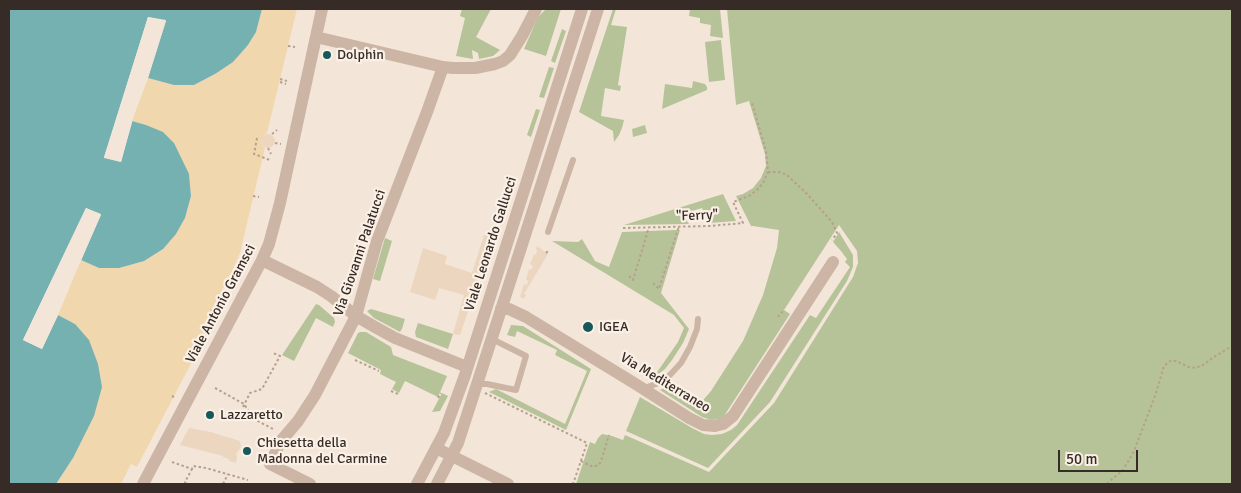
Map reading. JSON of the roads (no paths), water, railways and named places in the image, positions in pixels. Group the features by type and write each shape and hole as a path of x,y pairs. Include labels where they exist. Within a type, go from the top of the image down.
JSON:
{"street":[{"name":"Viale Antonio Gramsci","path":"142,484 269,244 278,211 322,9"},
{"path":"316,37 443,67 476,68 503,61 510,55 536,9"},
{"name":"Viale Leonardo Gallucci","path":"417,484 444,433 467,368 582,9"},
{"path":"437,484 458,443 482,384 501,309 598,9"},
{"name":"Via Giovanni Palatucci","path":"306,483 270,464 281,441 298,421 315,395 356,316 377,241 443,67"},
{"path":"262,260 317,287 356,316 396,338 467,368"},
{"name":"Via Mediterraneo","path":"501,309 509,309 526,317 689,418 703,425 715,426 723,424 733,416 833,262"},
{"path":"436,448 508,484"}],"lane":[{"path":"548,232 572,160"},
{"path":"643,388 659,384 681,363 690,347 698,319"},
{"path":"482,384 516,390 526,356 492,339"}],"water":[{"path":"9,9 262,9 256,32 248,45 233,62 194,85 174,85 148,78 166,21 148,17 104,157 121,162 132,121 163,132 174,143 189,174 191,196 185,218 176,234 163,249 144,261 119,268 99,268 81,260 101,215 86,208 23,340 42,349 58,315 75,324 89,340 98,364 102,387 94,416 73,458 56,484 9,484"}],"place":[{"name":"Dolphin","path":"327,55"},
{"name":"IGEA","path":"588,327"},
{"name":"Lazzaretto","path":"210,415"},
{"name":"Chiesetta della Madonna del Carmine","path":"247,451"}]}
